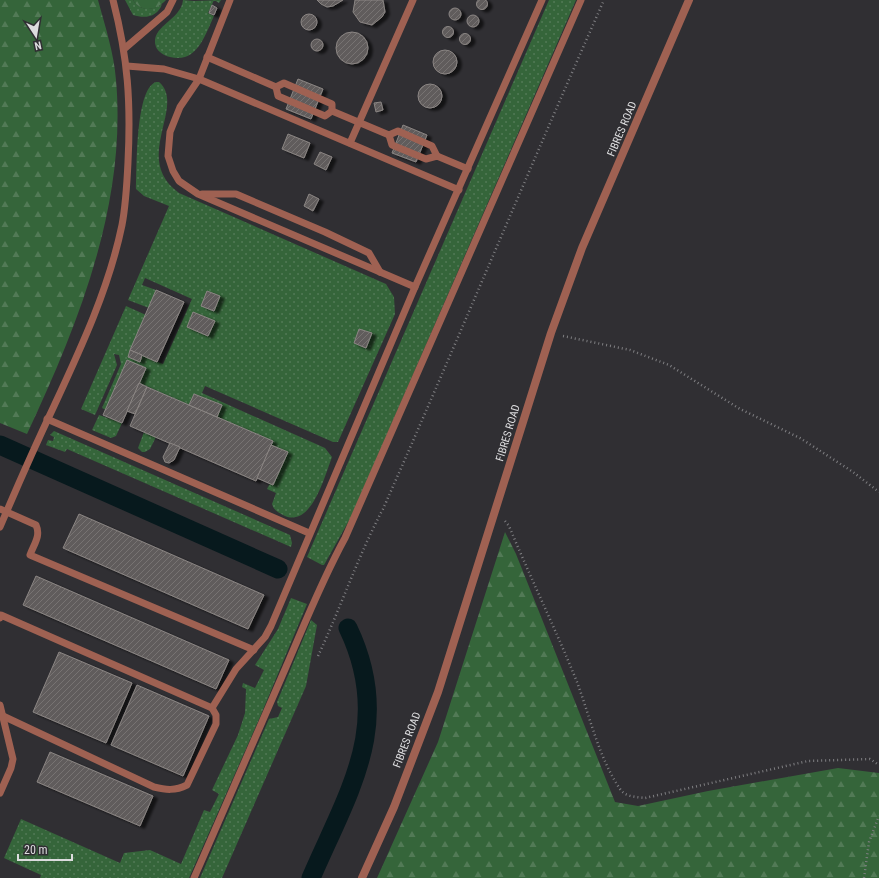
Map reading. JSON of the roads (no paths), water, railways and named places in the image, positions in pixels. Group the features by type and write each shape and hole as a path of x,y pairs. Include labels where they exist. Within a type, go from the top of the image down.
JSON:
{"street":[{"name":"FIBRES ROAD","path":"362,878 394,807 438,692 551,333 582,248 689,0"}],"lane":[{"path":"0,527 3,510 26,470 80,350 111,266 122,225 126,192 130,121 127,66 113,0"},
{"path":"124,49 167,12 173,0"},
{"path":"230,0 199,79 180,107 170,132 168,156 173,171 179,181 198,194 415,287"},
{"path":"350,144 412,0"},
{"path":"212,708 236,669 265,637 415,287 542,0"},
{"path":"194,878 293,651 309,610 328,568 345,538 581,0"},
{"path":"208,57 276,87"},
{"path":"127,66 164,69 199,79 459,190"},
{"path":"276,87 284,83 332,104 332,111"},
{"path":"276,87 278,96 325,116 332,111"},
{"path":"332,111 389,135 398,131 432,146 437,156"},
{"path":"389,135 392,145 426,159 437,156 468,169"},
{"path":"198,194 236,194 325,232 369,253 380,272"},
{"path":"48,419 309,533"},
{"path":"3,510 36,525 39,532 30,554 254,650"},
{"path":"0,618 1,615 212,708 216,715 216,724 187,785 168,790 154,787 3,716"},
{"path":"0,705 13,759 11,768 0,793"}],"waterway":[{"path":"0,445 278,569"},
{"path":"311,878 352,786 361,756 367,726 367,695 361,663 348,628"}]}
